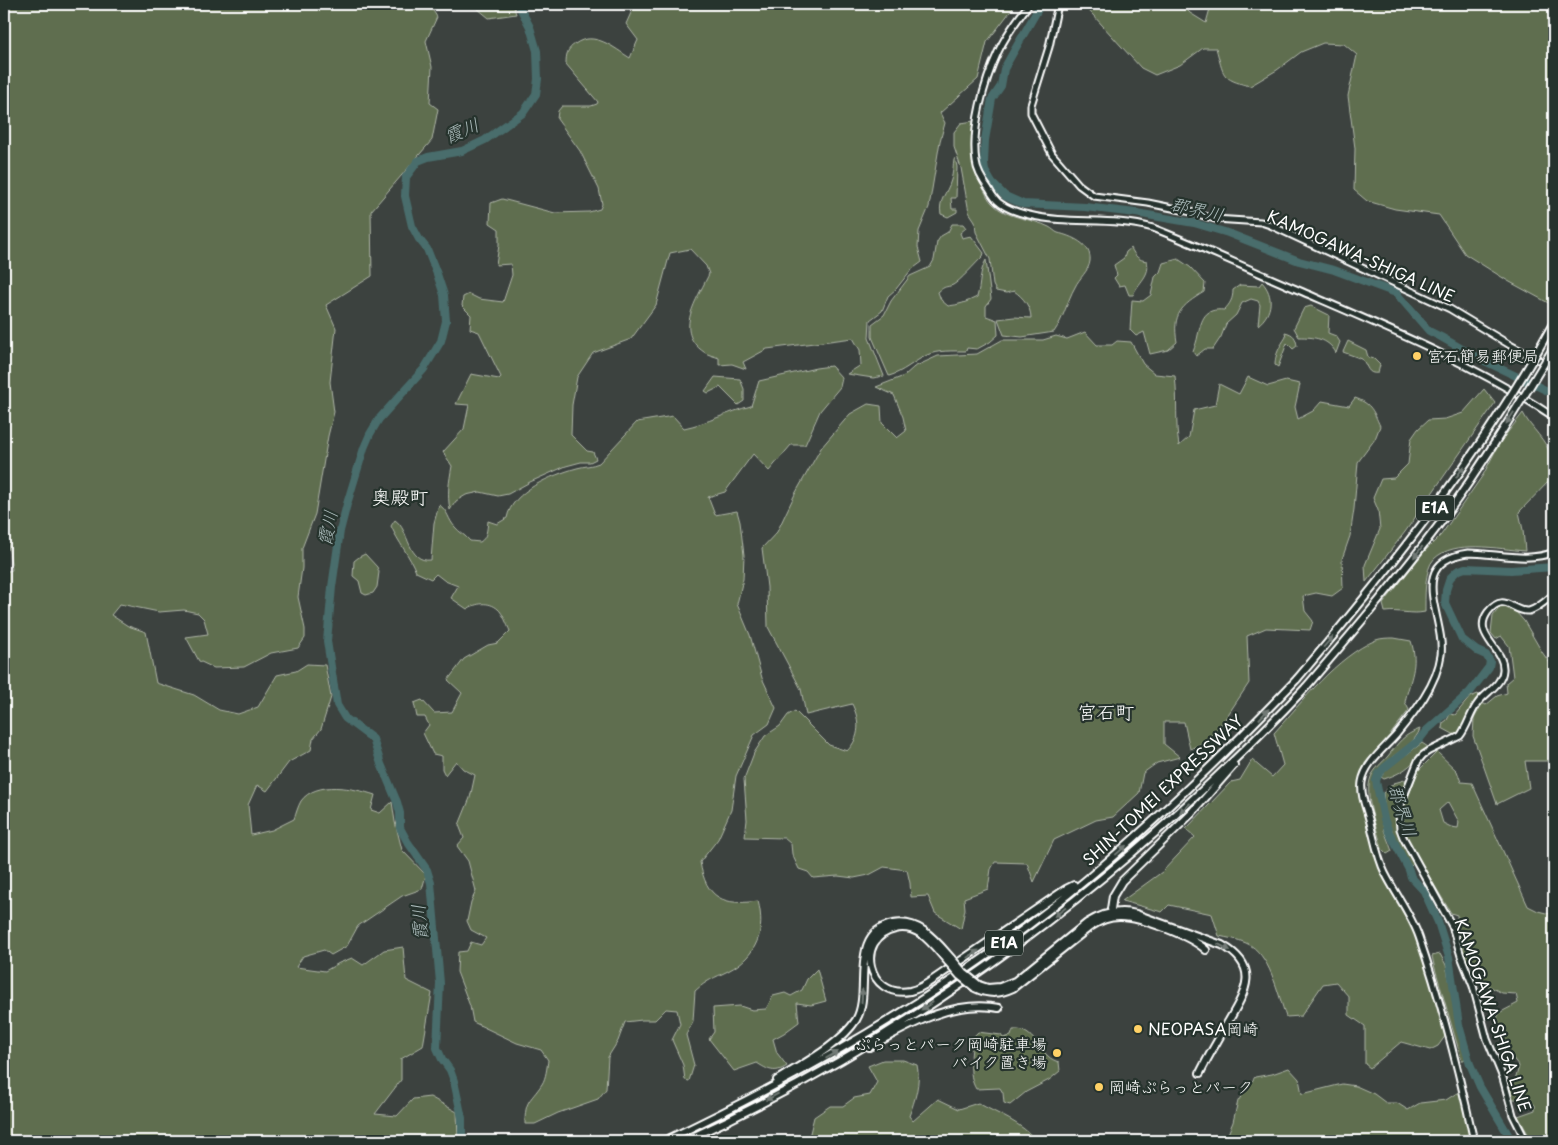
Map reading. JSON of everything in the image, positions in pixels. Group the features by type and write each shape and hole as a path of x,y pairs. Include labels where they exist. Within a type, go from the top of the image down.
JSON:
{"highway":[{"name":"SHIN-TOMEI EXPRESSWAY","path":"664,1141 691,1129 824,1059 898,1015 990,953 1086,880 1205,774 1297,679 1358,608 1431,513 1501,412 1554,322"},
{"name":"SHIN-TOMEI EXPRESSWAY","path":"684,1141 829,1068 962,983 1076,899 1174,818 1272,724 1377,604 1441,521 1520,403 1554,347"},
{"path":"1111,909 1113,896 1122,881 1192,813 1272,724"},
{"path":"950,960 919,933 905,928 892,930 881,936 872,949 870,957 872,972 876,979 885,987 896,992 916,990 934,980 1066,890 1086,880"},
{"path":"977,986 992,988 1009,984 1026,973 1087,923 1112,912 1136,914 1222,945 1231,951 1243,964 1247,975 1246,986 1240,1003 1200,1073"},
{"path":"691,1129 810,1060 851,1027 861,1009 864,956 868,944 879,930 888,925 900,923 918,927 927,933 950,960 960,976 992,993 1004,992 1013,988 1090,928 1112,917 1126,917 1143,921 1188,938 1206,950"},
{"path":"829,1068 942,1012 960,1007 974,1006 998,1008"}],"main road":[{"path":"1029,4 999,50 991,67 977,120 976,149 978,170 995,199 1002,205 1028,215 1047,219 1135,223 1153,228 1414,340 1499,383 1554,417"},
{"name":"KAMOGAWA-SHIGA LINE","path":"1058,4 1049,47 1030,113 1052,154 1084,190 1100,198 1148,203 1215,219 1261,222 1450,309 1510,345 1554,368"},
{"path":"1474,1141 1461,1078 1438,995 1418,934 1380,862 1363,799 1362,781 1369,766 1419,703 1436,672 1441,644 1431,588 1437,568 1443,561 1458,554 1530,557 1554,552"},
{"name":"KAMOGAWA-SHIGA LINE","path":"1526,1141 1513,1115 1503,1078 1487,1039 1476,994 1452,926 1403,838 1399,814 1410,781 1423,755 1460,736 1464,732 1476,705 1502,676 1503,661 1484,631 1484,621 1488,612 1502,602 1524,610 1532,610 1554,594"}],"green space":[{"path":"4,4 429,4 437,17 426,41 432,67 430,103 438,109 432,140 371,211 372,276 326,305 336,328 330,382 334,412 328,436 315,514 302,548 302,568 298,597 305,629 305,638 298,648 271,653 244,667 214,668 199,661 186,637 208,634 204,619 198,613 184,610 159,612 120,604 111,615 128,626 146,632 156,683 194,695 219,710 238,714 258,707 277,675 296,671 307,664 325,665 331,697 321,729 313,739 311,750 289,762 267,791 257,785 248,805 251,835 272,830 294,819 301,801 308,794 316,790 346,788 375,795 371,810 380,813 392,802 402,850 426,875 422,889 402,896 358,926 347,946 331,955 324,950 303,956 296,967 325,971 352,958 363,965 384,950 403,947 406,980 432,993 423,1046 401,1059 401,1080 375,1114 397,1116 413,1099 430,1097 457,1112 458,1141 4,1141 4,572 12,570 8,544 4,539"},
{"path":"472,4 513,4 516,14 489,18"},
{"path":"635,4 1016,4 987,42 978,79 940,113 945,123 940,141 929,207 919,231 918,247 922,262 911,270 888,296 882,311 870,320 869,338 884,376 873,378 847,374 861,365 860,350 853,338 767,349 743,362 746,369 732,364 719,365 719,358 704,352 695,344 690,335 690,315 709,274 706,266 690,249 670,253 656,305 631,339 593,353 577,377 572,405 571,435 587,451 593,452 596,459 590,462 566,466 508,494 498,496 480,492 466,495 456,501 450,510 449,488 452,466 443,452 464,429 469,405 456,404 471,374 499,379 501,377 479,332 470,329 471,315 462,306 463,297 469,294 479,299 503,302 512,275 511,264 496,265 499,229 490,223 491,203 502,199 555,213 589,212 600,209 602,204 599,189 580,151 557,119 558,111 562,106 591,106 598,102 566,64 567,55 570,48 575,44 589,39 611,45 630,58 638,40 626,24"},
{"path":"1083,4 1181,4 1190,13 1206,23 1211,5 1261,8 1295,4 1554,4 1554,306 1508,281 1465,254 1439,215 1395,209 1367,201 1354,190 1355,148 1348,96 1357,55 1344,44 1323,43 1301,52 1277,70 1250,86 1228,78 1222,70 1216,48 1203,48 1180,65 1155,75 1141,68"},
{"path":"974,121 972,148 974,163 983,188 991,202 1005,213 1042,224 1057,233 1069,236 1084,245 1090,255 1088,268 1075,287 1054,332 1022,337 1004,335 998,319 1014,317 1031,318 1031,314 1026,303 1014,291 1006,293 996,291 993,285 990,259 976,232 975,221 969,212 961,168 954,147 954,132 961,123"},
{"path":"955,158 957,167 956,198 951,198 952,209 957,209 957,212 948,217 941,214 940,209 951,180"},
{"path":"952,224 963,224 966,228 960,233 962,238 971,236 984,253 956,283 938,292 941,300 948,306 963,303 977,297 982,269 986,260 991,299 986,306 986,316 997,320 998,335 977,349 967,348 966,351 931,353 889,376 872,337 872,324 884,315 891,301 910,276 930,267 934,260 937,242 941,236 948,232"},
{"path":"1131,248 1137,257 1147,261 1148,266 1146,275 1133,295 1129,295 1125,285 1119,286 1114,278 1117,275 1114,265 1124,258 1126,252"},
{"path":"1178,259 1190,267 1205,283 1204,292 1189,302 1180,312 1176,324 1177,342 1168,350 1150,354 1144,332 1136,336 1130,330 1132,300 1143,301 1151,295 1155,277 1160,272 1163,263"},
{"path":"1262,282 1270,298 1269,310 1263,320 1258,325 1260,305 1258,301 1251,299 1242,303 1236,315 1226,324 1221,337 1213,349 1205,349 1196,356 1193,352 1205,316 1212,311 1224,310 1231,301 1233,290 1240,285 1259,286"},
{"path":"1311,306 1329,315 1328,333 1336,336 1340,342 1336,353 1325,341 1299,337 1294,328 1304,308"},
{"path":"1085,332 1097,345 1112,345 1117,341 1131,342 1143,364 1155,374 1175,376 1179,446 1189,437 1194,410 1215,405 1219,384 1239,394 1248,377 1268,386 1286,381 1300,384 1295,407 1298,419 1313,411 1322,401 1349,406 1355,398 1369,406 1380,426 1375,439 1358,462 1350,536 1342,559 1343,588 1332,596 1316,593 1303,596 1305,611 1313,621 1310,630 1266,628 1247,636 1249,683 1223,722 1206,742 1190,749 1184,722 1164,722 1164,744 1180,757 1157,763 1143,773 1139,793 1113,817 1096,820 1054,840 1034,882 1027,863 995,862 991,869 988,889 964,898 965,909 961,929 935,913 928,896 911,897 907,870 884,867 869,875 854,878 838,876 813,878 808,872 799,869 792,854 791,844 784,838 745,837 747,820 744,779 754,753 765,736 780,726 788,715 795,711 829,745 847,751 855,740 858,722 852,704 806,715 801,689 768,627 767,587 762,548 777,532 795,494 821,448 850,414 868,404 881,406 882,423 897,438 906,431 903,417 894,395 876,387 904,376 914,367 938,356 977,354 1002,340 1043,340 1056,336 1067,339"},
{"path":"1285,332 1294,337 1297,346 1293,349 1287,343 1278,367 1275,365 1276,357 1286,337"},
{"path":"1348,341 1366,350 1368,357 1374,359 1380,365 1378,373 1372,373 1362,359 1343,352"},
{"path":"831,366 842,378 840,387 820,411 805,445 791,445 769,471 753,454 725,492 708,497 715,515 737,511 744,555 743,579 737,604 750,635 762,678 776,708 769,724 754,735 736,776 731,810 718,839 700,862 707,884 718,897 726,901 735,902 758,901 761,922 757,942 746,958 738,965 695,991 693,1021 686,1035 694,1065 689,1081 685,1080 683,1065 672,1040 680,1024 677,1010 666,1009 655,1020 625,1022 618,1041 608,1057 606,1089 598,1099 558,1113 535,1124 525,1124 527,1105 543,1082 548,1060 541,1050 517,1043 473,1022 470,1006 457,972 458,952 467,951 471,942 481,945 486,938 471,930 467,921 471,902 476,891 468,861 457,846 464,838 459,825 470,798 475,775 463,769 456,761 445,775 442,769 442,756 433,754 423,733 429,725 425,717 417,717 414,703 422,700 434,713 452,712 462,693 448,680 464,659 488,645 498,643 510,631 502,613 494,606 482,604 474,605 467,609 451,598 458,586 445,581 436,574 431,579 416,572 391,526 395,520 404,531 417,556 423,560 431,560 434,523 439,505 455,527 470,541 480,542 485,536 488,521 497,524 507,518 510,508 525,492 556,475 599,463 637,422 673,416 684,428 693,426 751,406 759,381"},
{"path":"715,377 740,379 744,389 744,401 738,405 720,387 708,393 705,391"},
{"path":"1484,389 1495,403 1405,532 1366,582 1365,565 1380,529 1378,510 1373,498 1381,479 1394,478 1408,464 1411,439 1428,420 1445,419 1463,413"},
{"path":"1523,413 1549,451 1553,477 1519,512 1525,551 1490,547 1465,547 1443,553 1434,559 1428,570 1425,612 1385,612 1383,604 1424,552 1441,535 1483,475 1500,442"},
{"path":"365,554 379,572 377,587 373,593 366,595 362,593 359,581 353,576 354,561"},
{"path":"1506,607 1516,612 1524,621 1554,669 1554,761 1525,761 1529,788 1497,804 1473,736 1474,719 1482,703 1486,705 1497,696 1507,693 1506,683 1513,677 1509,646 1501,636 1496,639 1491,633 1493,616 1499,608"},
{"path":"1394,638 1411,641 1413,650 1413,672 1405,702 1409,710 1365,763 1360,779 1360,788 1378,864 1415,934 1446,1035 1438,1046 1430,1050 1401,1042 1370,1068 1365,1064 1365,1026 1349,1015 1349,997 1336,982 1323,984 1301,1016 1286,1017 1272,975 1261,956 1246,943 1219,936 1212,914 1169,905 1162,912 1122,901 1162,872 1195,837 1186,829 1231,782 1240,780 1252,760 1272,777 1283,765 1274,733 1320,681 1347,657 1361,648 1378,639"},
{"path":"1478,694 1458,734 1455,735 1442,728 1443,723 1450,714 1455,715 1470,697"},
{"path":"1420,729 1410,744 1388,761 1377,775 1375,785 1384,830 1392,851 1387,854 1382,849 1372,813 1369,794 1371,777 1376,768 1402,740"},
{"path":"1422,743 1428,747 1413,763 1401,772 1384,779 1381,777 1395,759 1407,754"},
{"path":"1437,752 1457,771 1461,782 1472,783 1528,906 1554,915 1554,1141 1532,1141 1518,1116 1535,1110 1535,1105 1527,1099 1513,1099 1510,1087 1515,1081 1519,1066 1508,1052 1495,1025 1499,1013 1518,1003 1516,994 1502,993 1485,984 1477,961 1466,962 1458,935 1457,915 1451,913 1411,846 1404,828 1402,813 1418,771","holes":["1448,802 1459,822 1458,828 1443,823 1439,810"]},
{"path":"1408,779 1399,805 1397,823 1398,831 1413,864 1411,866 1404,858 1385,815 1383,793 1394,783"},
{"path":"1440,954 1446,965 1466,1058 1462,1061 1432,956"},
{"path":"817,969 826,1001 811,1005 797,1003 799,1022 773,1039 777,1053 787,1066 779,1070 772,1070 757,1063 734,1071 709,1039 714,1032 713,1008 740,1006 752,1010 766,1009 773,996 785,993 791,996 802,990 807,979"},
{"path":"1013,1030 1025,1032 1033,1038 1049,1057 1059,1062 1060,1071 1049,1080 1026,1092 1010,1105 1004,1103 1003,1093 1000,1088 976,1089 973,1083 971,1063 973,1037 978,1032 1001,1035 1003,1038 1011,1036"},
{"path":"883,1060 903,1060 917,1065 918,1084 909,1116 913,1121 938,1099 959,1109 978,1103 1017,1124 1036,1141 808,1141 814,1117 830,1106 843,1106 854,1098 870,1095 877,1082 868,1066"},
{"path":"1289,1068 1299,1079 1302,1094 1342,1084 1356,1086 1374,1094 1386,1103 1397,1103 1408,1110 1420,1103 1446,1100 1460,1091 1471,1141 1225,1141 1233,1122 1238,1101 1255,1077"}],"waterway":[{"name":"霞川","path":"462,1141 462,1118 454,1081 437,1048 440,983 431,883 427,870 400,828 400,813 397,802 373,739 345,718 337,705 327,641 340,531 364,448 379,419 424,369 441,341 446,321 444,295 437,274 427,249 412,226 405,196 406,177 418,161 428,157 462,151 485,140 523,113 536,94 538,79 537,51 530,27 518,4"},
{"name":"郡界川","path":"1041,4 1004,69 1001,86 992,99 985,140 985,171 992,183 1005,196 1023,204 1085,207 1194,223 1228,233 1299,261 1334,270 1396,293 1429,331 1478,358 1554,394"},
{"name":"郡界川","path":"1512,1141 1480,1087 1470,1064 1459,1025 1449,957 1438,922 1424,891 1411,877 1389,832 1384,819 1376,781 1384,768 1419,740 1426,731 1470,692 1489,667 1490,661 1486,655 1477,651 1462,639 1445,603 1446,590 1450,578 1457,571 1465,568 1511,570 1554,567"}],"place":[{"name":"宮石簡易郵便局","path":"1417,356"},
{"name":"NEOPASA岡崎","path":"1138,1029"},
{"name":"ぷらっとパーク岡崎駐車場 バイク置き場","path":"1057,1053"},
{"name":"岡崎ぷらっとパーク","path":"1099,1087"}],"district":[{"name":"奥殿町","path":"400,497"},
{"name":"宮石町","path":"1106,712"}]}
